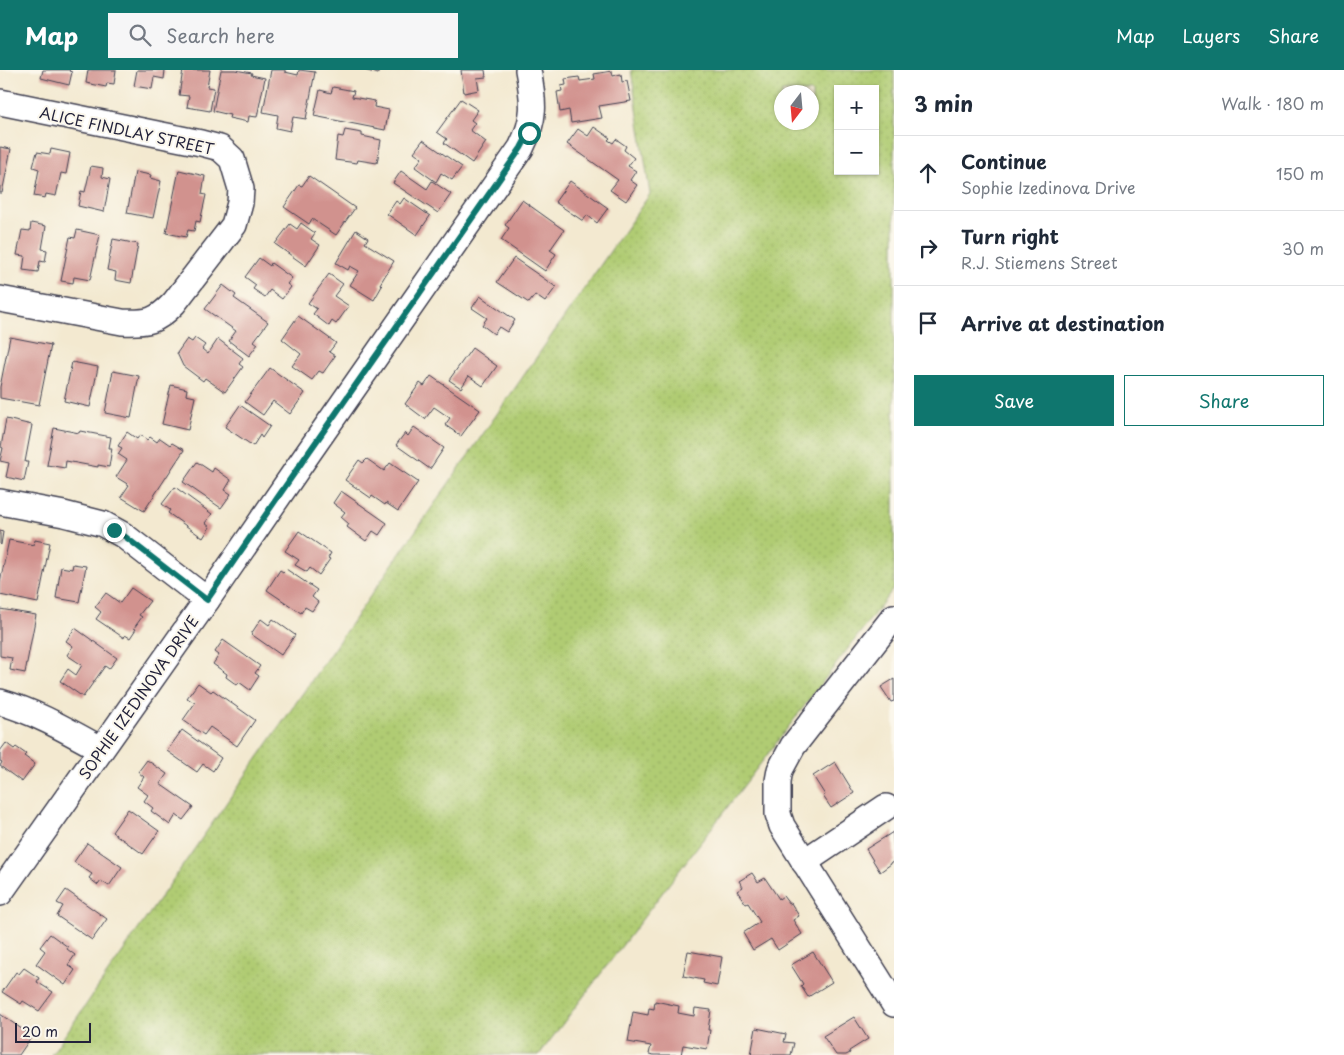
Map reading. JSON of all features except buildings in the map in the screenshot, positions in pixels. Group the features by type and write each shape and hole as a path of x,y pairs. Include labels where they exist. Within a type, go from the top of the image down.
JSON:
{"street":[{"name":"SOPHIE IZEDINOVA DRIVE","path":"0,893 207,600 521,148 532,123 533,101 528,70"},
{"name":"ALICE FINDLAY STREET","path":"0,102 220,148 232,159 241,189 240,203 234,225 174,303 154,320 139,323 122,322 0,299"},
{"path":"0,502 64,514 103,524 123,535 207,600"},
{"path":"894,617 794,746 780,770 777,792 778,814 782,826 894,1004"},
{"path":"0,702 39,716 101,749"},
{"path":"804,862 886,807"}],"green space":[{"path":"631,70 894,70 894,588 539,1055 51,1055 650,194"}],"route":[{"path":"114,530 207,600 521,148 529,133"}]}
